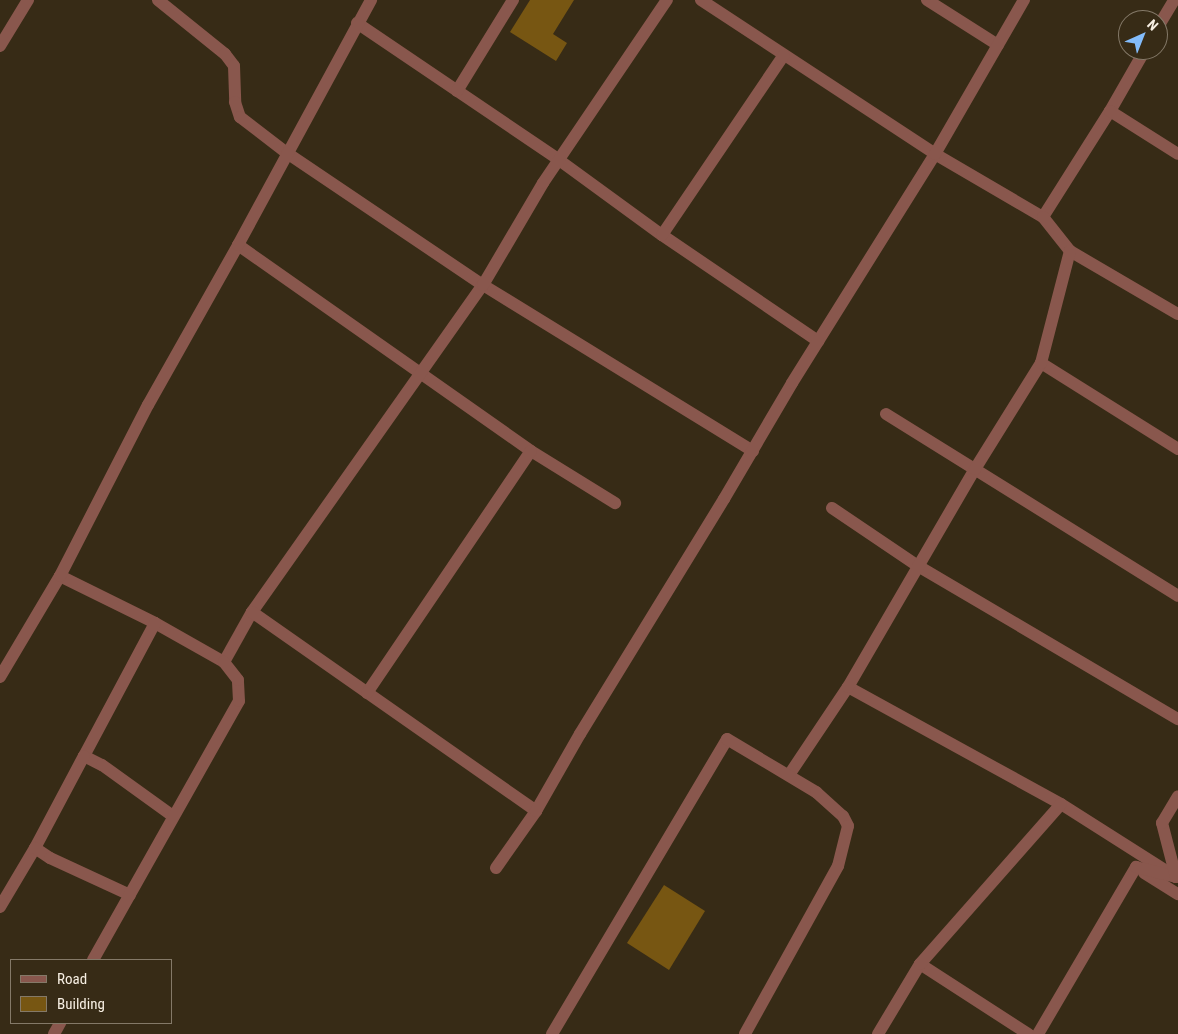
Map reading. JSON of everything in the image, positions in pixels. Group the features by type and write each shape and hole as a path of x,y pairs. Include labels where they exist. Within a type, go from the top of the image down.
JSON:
{"street":[{"path":"0,46 28,0"},
{"path":"158,0 225,54 234,66 235,102 240,117 287,153 483,285 753,451"},
{"path":"0,677 60,576 148,405 238,245 371,0"},
{"path":"457,91 513,0"},
{"path":"224,662 252,612 483,285 559,160 667,0"},
{"path":"701,0 935,154 1043,217 1070,251 1178,314"},
{"path":"927,0 998,45"},
{"path":"496,868 536,811 580,734 818,341 935,154 1024,0"},
{"path":"357,23 559,160 662,235 818,341"},
{"path":"662,235 784,55"},
{"path":"1043,217 1110,111 1139,60"},
{"path":"1110,111 1178,154"},
{"path":"238,245 531,452 615,503"},
{"path":"789,775 848,687 975,470 1041,363 1070,251"},
{"path":"1041,363 1178,449"},
{"path":"886,414 1178,596"},
{"path":"367,693 531,452"},
{"path":"832,508 918,566 1178,719"},
{"path":"60,576 155,623 224,662 238,680 239,701 94,959"},
{"path":"252,612 536,811"},
{"path":"0,907 35,848 155,623"},
{"path":"848,687 1061,804 1176,877"},
{"path":"552,1034 727,739 816,792 843,816 848,826 838,866 745,1034"},
{"path":"84,756 102,765 173,816"},
{"path":"1176,877 1162,824 1178,796"},
{"path":"878,1034 920,964 1061,804"},
{"path":"35,848 50,858 130,895"},
{"path":"1136,867 1176,877"},
{"path":"1136,867 1178,894"},
{"path":"1038,1034 1136,867"},
{"path":"920,964 1028,1034"}],"building":[{"path":"530,0 574,0 553,34 567,43 556,61 510,32"},
{"path":"664,885 705,911 669,970 627,943"}]}
